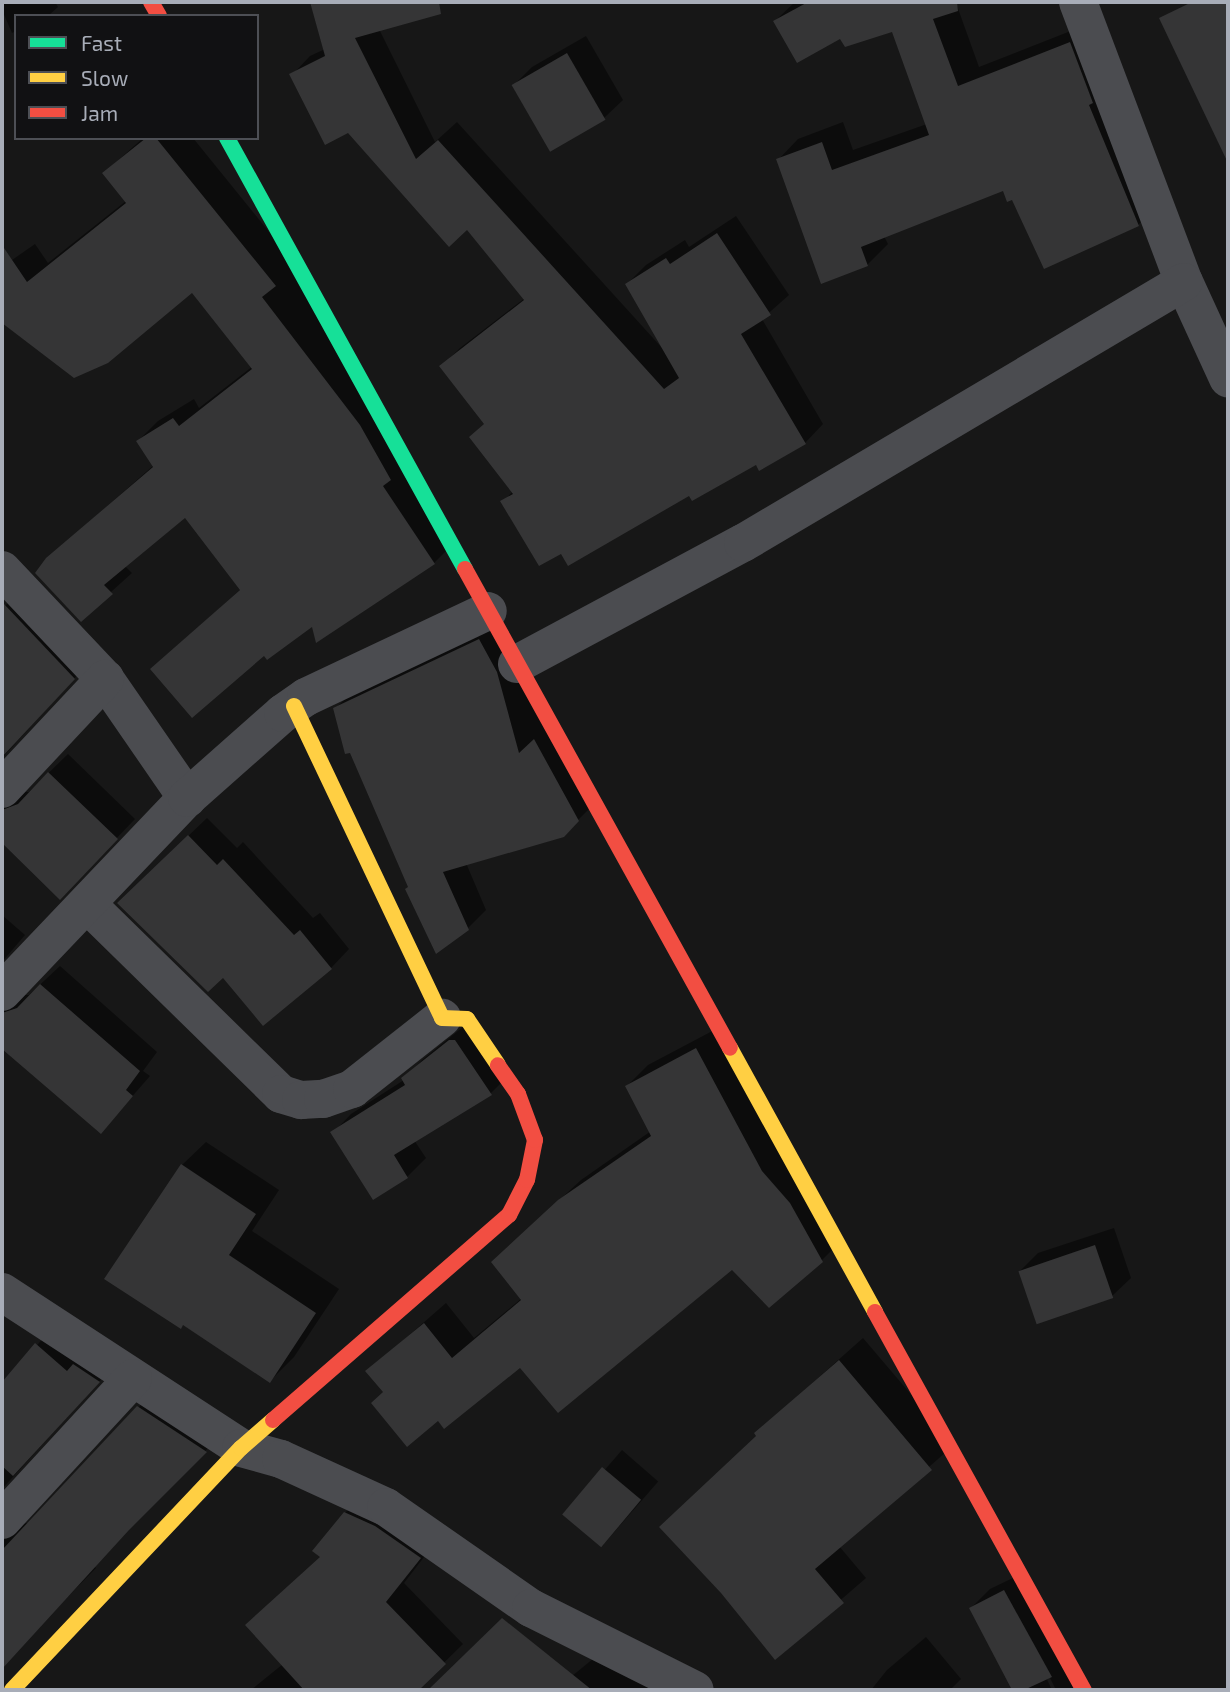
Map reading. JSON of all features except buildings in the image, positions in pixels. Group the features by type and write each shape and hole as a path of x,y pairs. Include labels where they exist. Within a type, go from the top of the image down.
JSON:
{"main road":[{"path":"228,140 1084,1690"},
{"path":"12,1690 241,1448 488,1236 509,1215 527,1180 535,1140 518,1094 467,1019 442,1018 294,706"}],"street":[{"path":"1078,2 1184,282 1227,371"},
{"path":"517,664 743,543 1184,282"},
{"path":"2,570 105,680 187,798"},
{"path":"2,992 88,905 187,798 254,736 294,706 488,611"},
{"path":"2,789 105,680"},
{"path":"88,905 281,1094 301,1100 323,1099 352,1089 442,1018"},
{"path":"2,1292 241,1448 281,1459 386,1507 531,1608 695,1690"},
{"path":"2,1520 133,1378"}],"traffic: fast":[{"path":"228,140 465,569"}],"traffic: slow":[{"path":"294,706 442,1018 467,1019 498,1065"},
{"path":"730,1048 875,1312"},
{"path":"12,1690 241,1448 273,1420"}],"traffic: jam":[{"path":"151,2 158,14"},
{"path":"465,569 730,1048"},
{"path":"273,1420 509,1215 527,1180 535,1140 518,1094 498,1065"},
{"path":"875,1312 1084,1690"}]}
